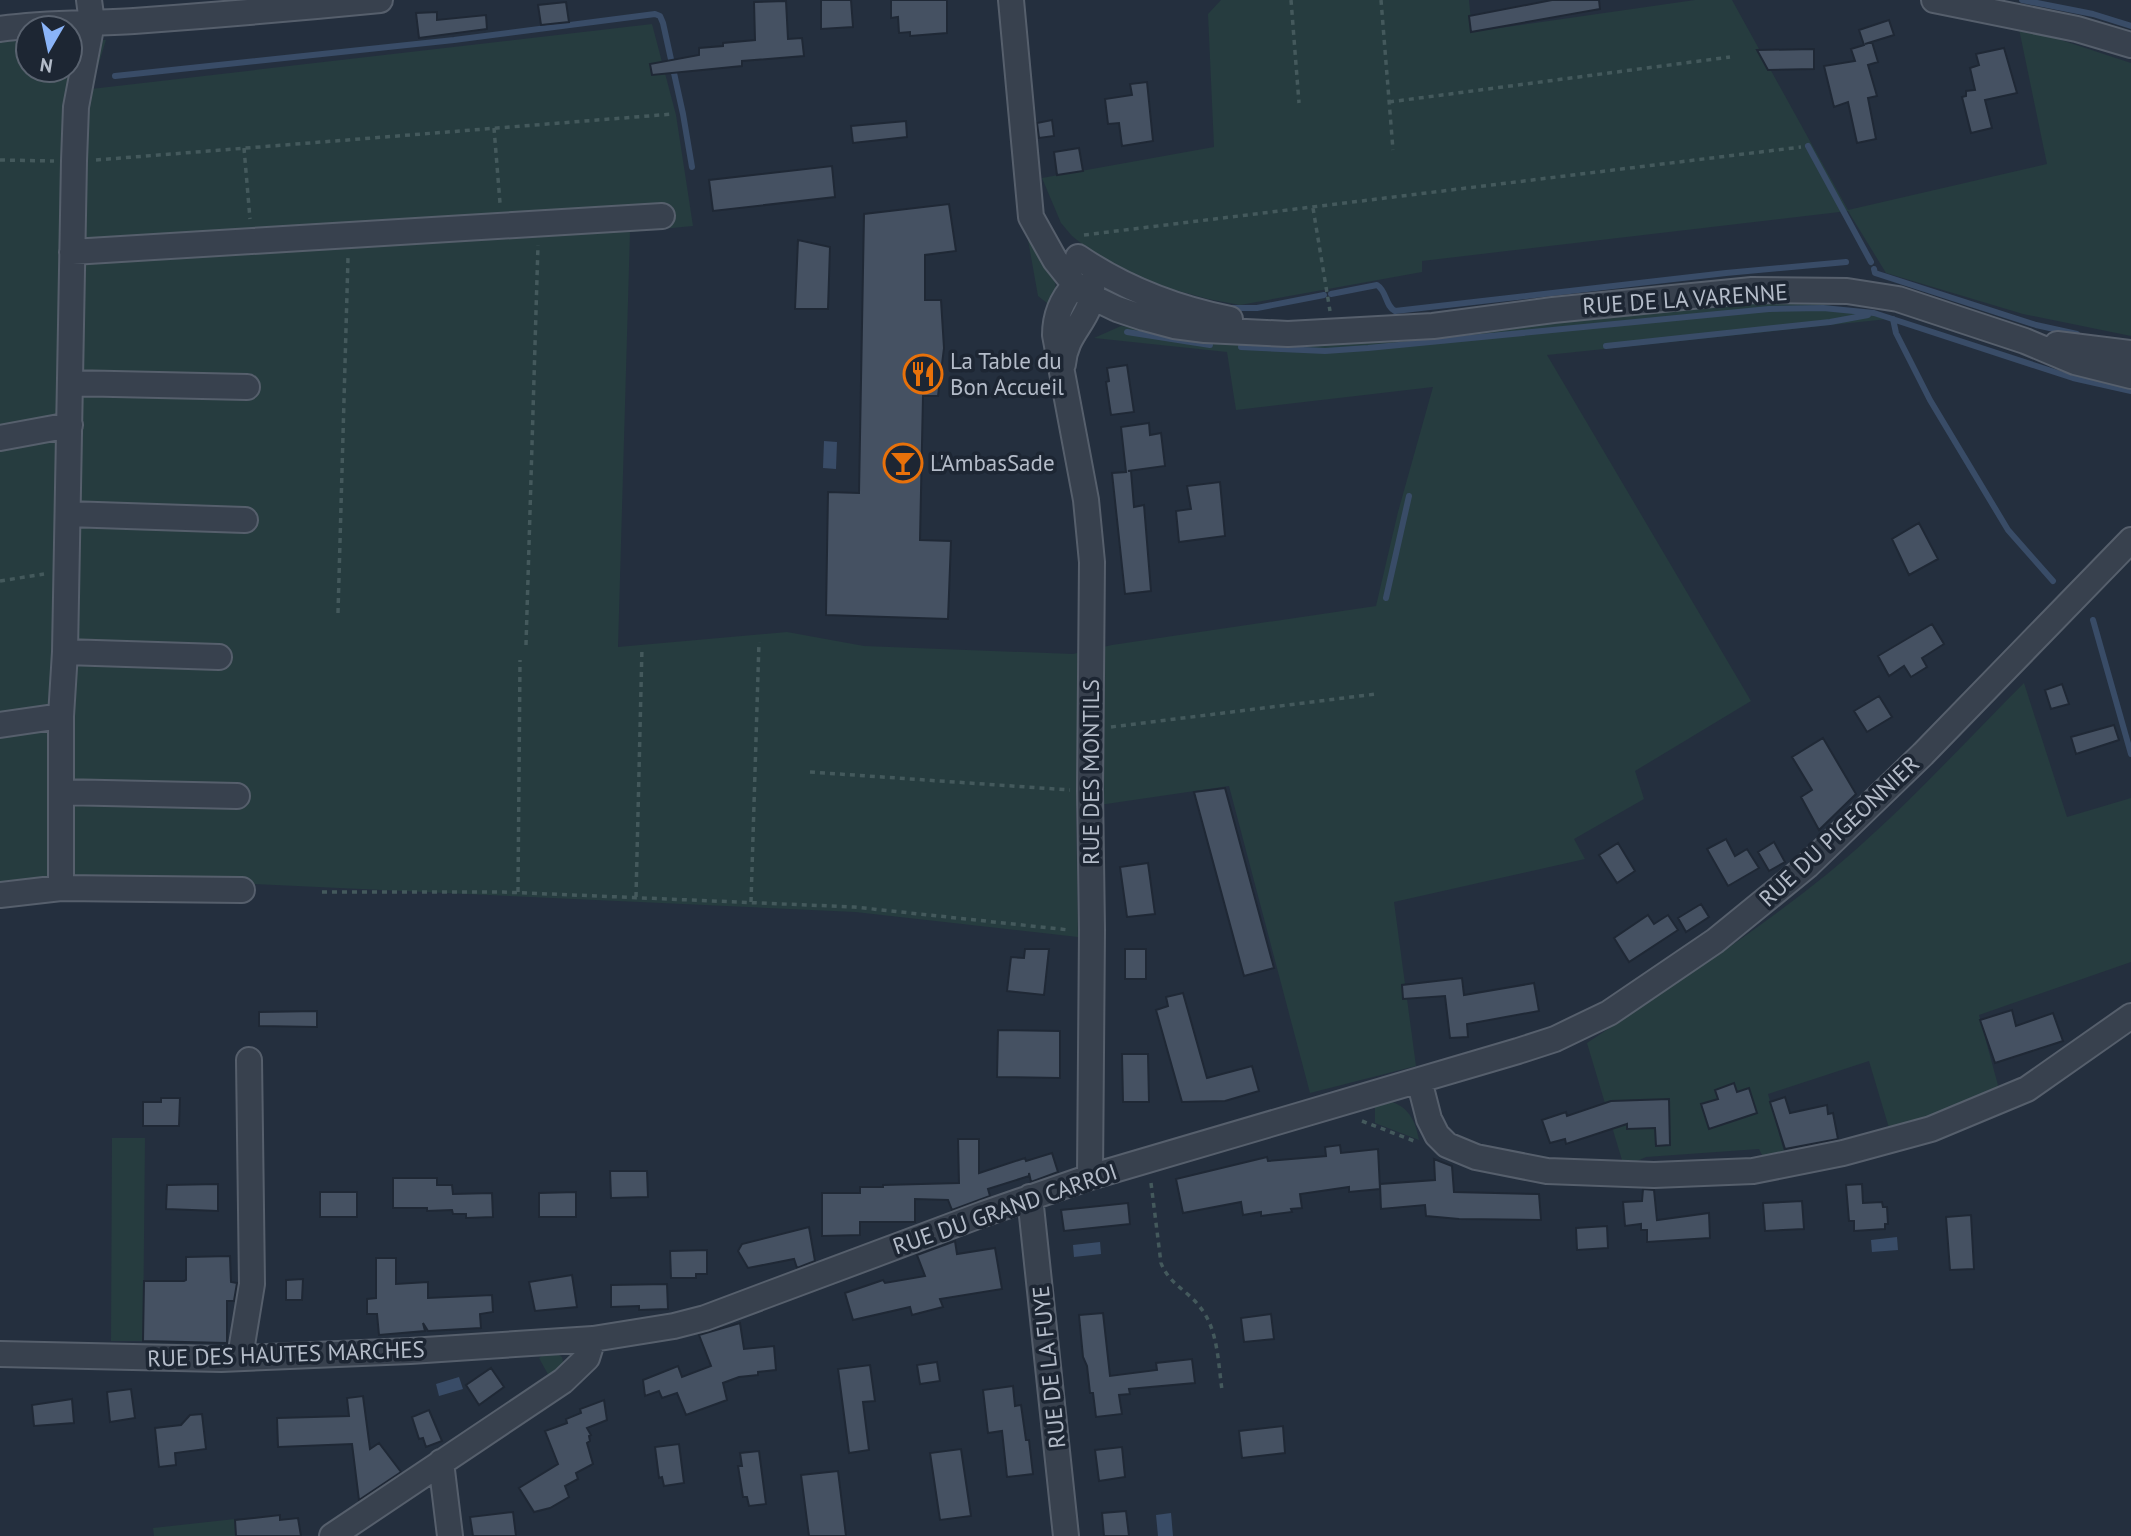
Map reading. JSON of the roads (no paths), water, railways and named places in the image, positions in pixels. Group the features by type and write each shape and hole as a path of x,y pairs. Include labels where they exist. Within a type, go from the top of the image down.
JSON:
{"street":[{"path":"0,29 91,12 232,14 380,0"},
{"path":"1011,0 1031,217 1055,260 1086,289"},
{"path":"1934,0 2077,29 2131,45"},
{"path":"61,888 61,716 67,570 74,161 76,107 91,12"},
{"path":"1027,173 1046,221 1066,248 1078,247 1087,266 1086,289"},
{"path":"72,252 662,216"},
{"name":"RUE DE LA VARENNE","path":"1078,247 1120,283 1152,297 1202,313 1273,327 1336,331"},
{"path":"1086,289 1102,284 1162,310 1184,314 1202,313"},
{"name":"RUE DE LA VARENNE","path":"1086,289 1117,309 1174,326 1288,334 1433,326 1553,310 1752,290 1847,290 1898,299 2025,341 2075,362 2131,376"},
{"name":"RUE DES MONTILS","path":"1062,370 1068,340 1086,316 1086,289 1063,302 1056,320 1055,335 1086,500 1092,562 1090,1177"},
{"path":"1080,324 1095,314 1117,309"},
{"name":"RUE DE LA VARENNE","path":"2025,341 2131,353"},
{"path":"70,383 247,387"},
{"path":"0,438 70,425"},
{"path":"68,514 245,520"},
{"name":"RUE DU PIGEONNIER","path":"1419,1080 1555,1039 1582,1027 1609,1013 1714,941 1807,866 1923,754 2131,540"},
{"path":"65,652 219,657"},
{"path":"0,725 61,716"},
{"path":"61,792 237,796"},
{"path":"0,895 61,888 242,890"},
{"path":"1419,1080 1429,1119 1437,1135 1447,1145 1476,1157 1547,1171 1654,1175 1753,1171 1843,1153 1931,1129 2026,1089 2131,1016"},
{"path":"240,1357 252,1284 249,1060"},
{"name":"RUE DU GRAND CARROI","path":"582,1340 674,1326 705,1318 1090,1177 1419,1080"},
{"name":"RUE DE LA FUYE","path":"1030,1197 1066,1536"},
{"path":"332,1536 563,1381 574,1371 582,1340"},
{"name":"RUE DES HAUTES MARCHES","path":"0,1354 185,1359 410,1351 582,1340"},
{"path":"441,1462 450,1536"}],"water":[{"path":"824,441 837,442 836,469 823,468"},
{"path":"1897,1237 1898,1250 1872,1252 1871,1240"},
{"path":"1100,1242 1101,1254 1074,1257 1073,1245"},
{"path":"459,1377 463,1389 439,1396 436,1384"},
{"path":"1171,1513 1173,1536 1158,1536 1156,1515"}],"waterway":[{"path":"2022,0 2093,14 2131,26"},
{"path":"115,76 454,40 655,14 660,16 663,23 692,167"},
{"path":"1808,146 1871,262"},
{"path":"1331,294 1377,285 1395,311 1846,262"},
{"path":"1874,269 1875,273 2036,325 2077,334"},
{"path":"1228,308 1257,308 1324,295"},
{"path":"1241,347 1325,351 1769,309 1823,308 1874,313 2073,378 2131,391"},
{"path":"1606,346 1830,322 1868,315"},
{"path":"1893,319 1896,333 1930,400 2008,530 2053,581"},
{"path":"1127,332 1210,345"},
{"path":"1386,598 1409,496"},
{"path":"2093,620 2131,754"}],"place":[{"name":"La Table du Bon Accueil","path":"923,374"},
{"name":"L'AmbasSade","path":"903,463"}]}
